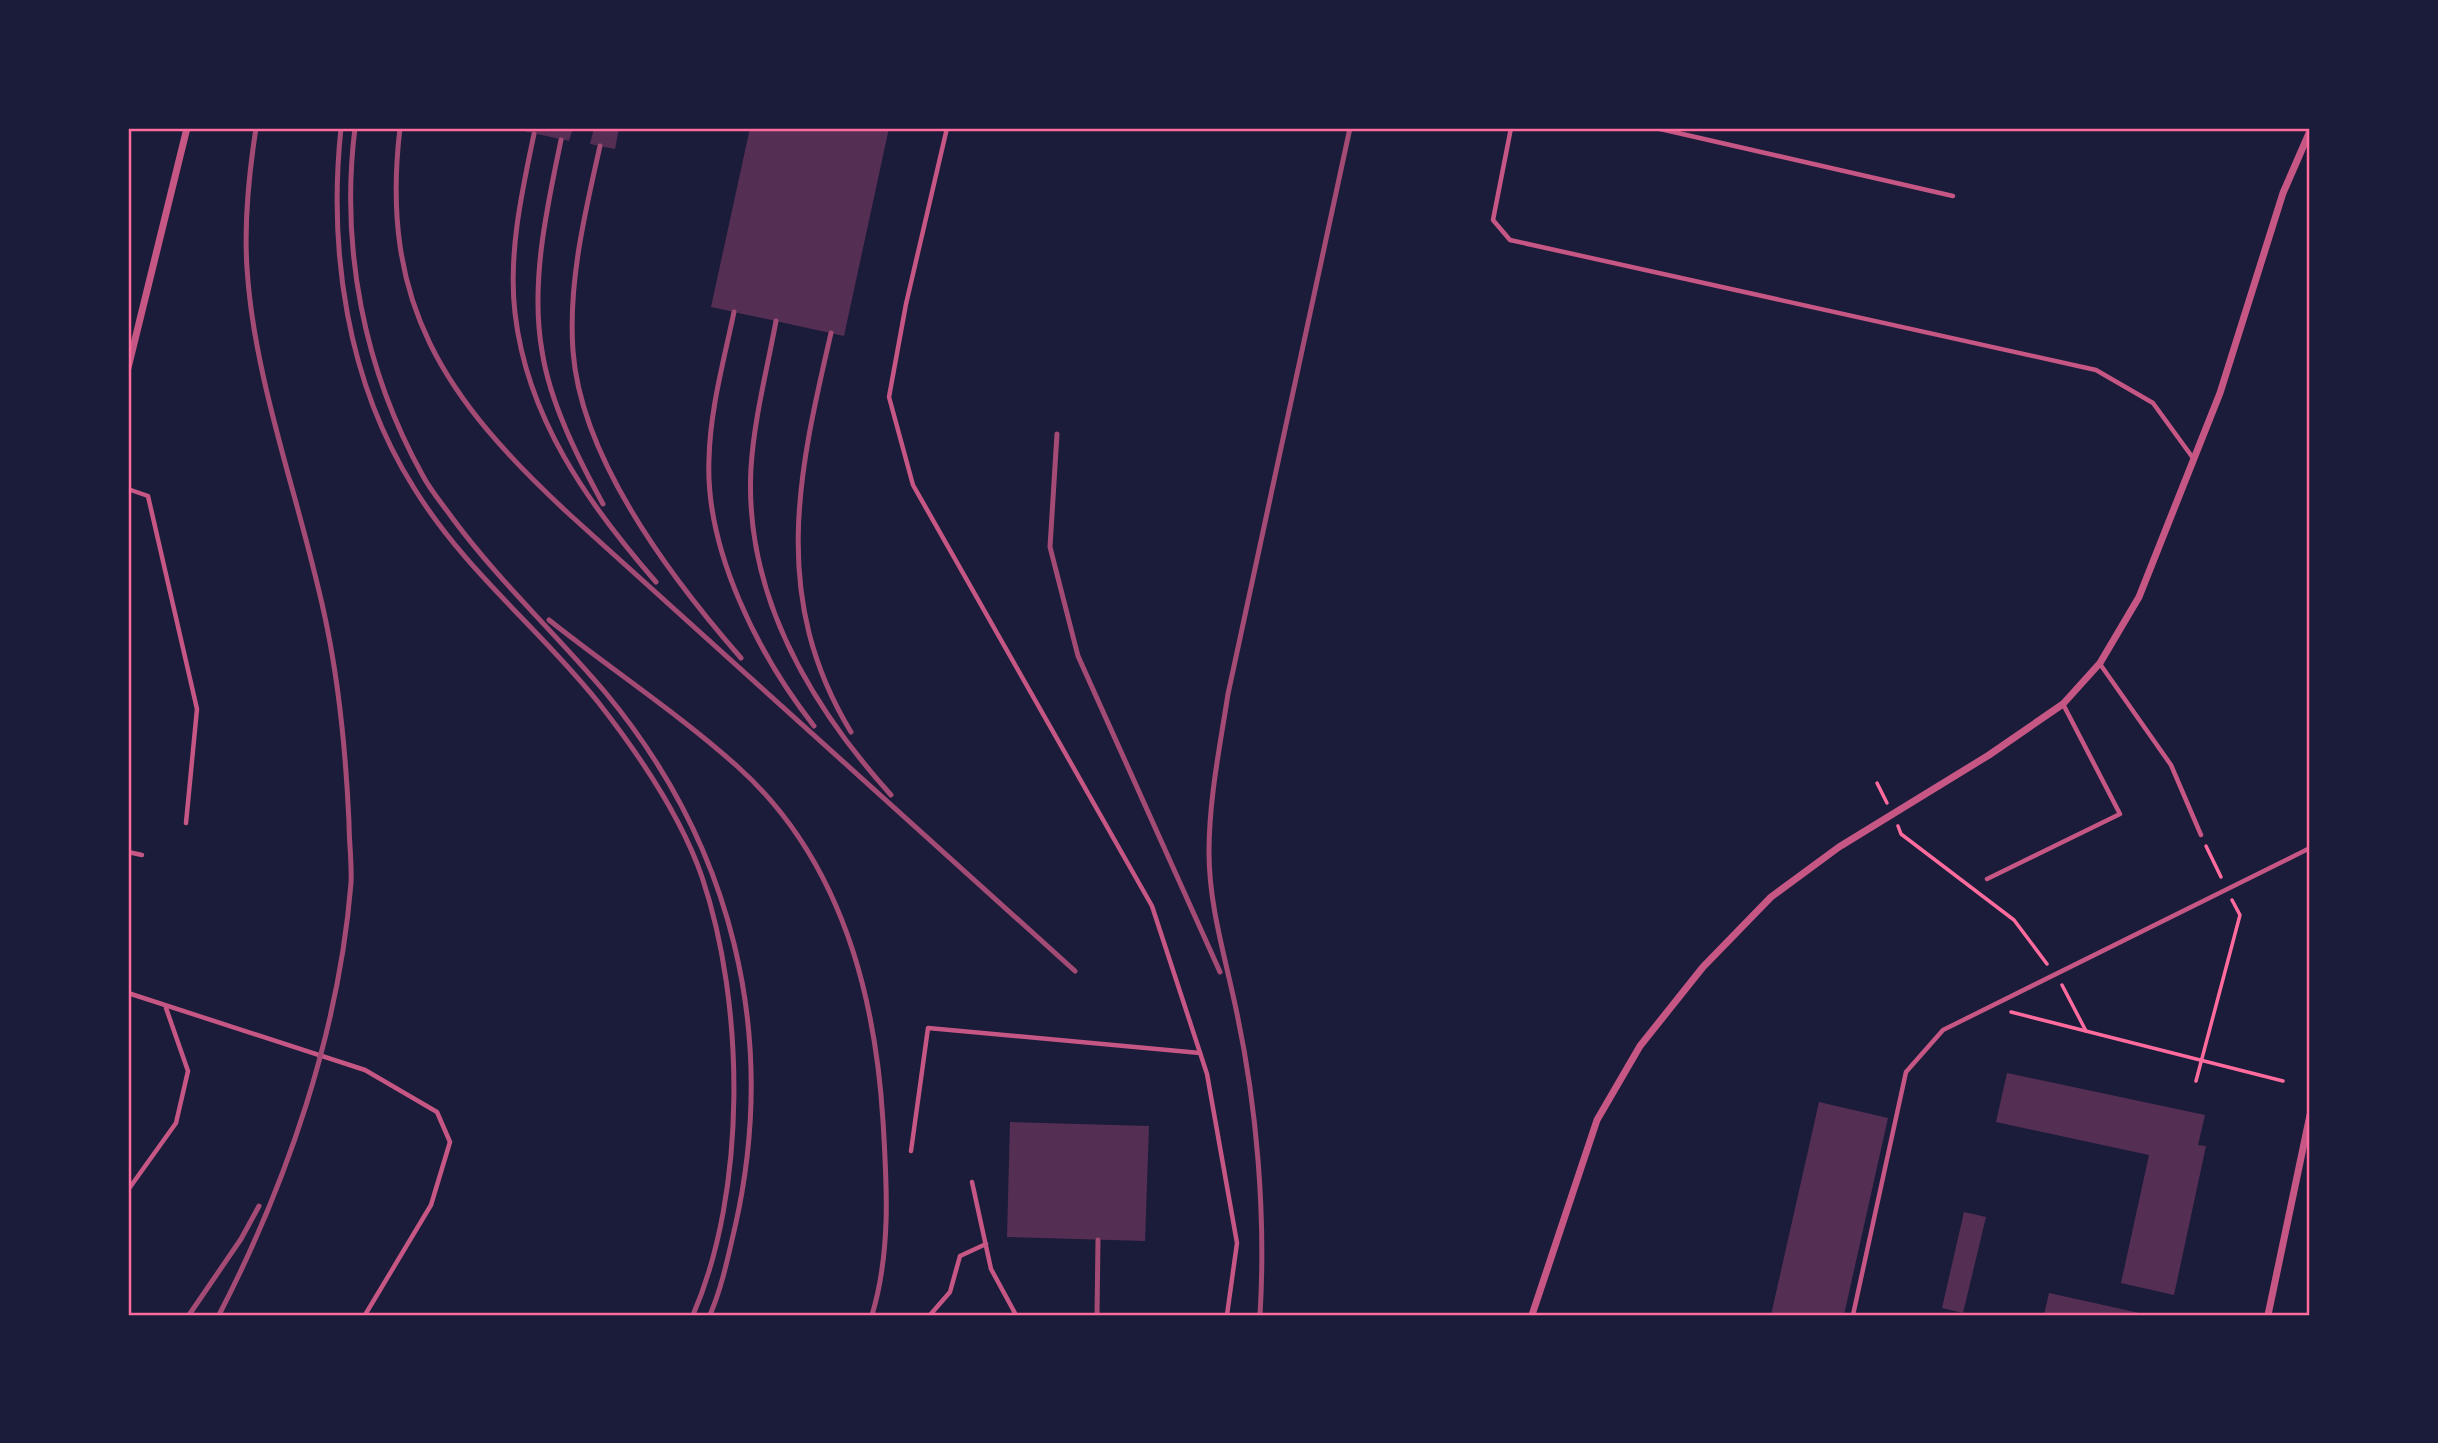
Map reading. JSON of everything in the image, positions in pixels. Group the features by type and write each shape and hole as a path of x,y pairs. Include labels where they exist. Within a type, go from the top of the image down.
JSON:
{"street":[{"path":"128,368 187,128"},
{"path":"1532,1315 1597,1120 1640,1046 1703,967 1771,897 1839,846 1989,755 2063,704 2100,663 2139,597 2220,393 2283,193 2310,131"},
{"path":"2268,1315 2310,1115"}],"lane":[{"path":"947,128 906,304 889,397 913,485 1152,906 1207,1074 1237,1243 1227,1315"},
{"path":"1511,128 1493,220 1510,240 2096,370 2153,404 2194,458"},
{"path":"1656,128 1953,196"},
{"path":"128,489 148,496 197,709 186,822"},
{"path":"2100,663 2171,765 2201,835"},
{"path":"1987,878 2120,814 2063,704"},
{"path":"1853,1315 1906,1072 1943,1030 2310,848"},
{"path":"128,852 142,855"},
{"path":"128,993 365,1070 437,1112 450,1142 431,1205 365,1315"},
{"path":"128,1190 176,1124 188,1072 166,1007"},
{"path":"911,1150 928,1028 1200,1053"},
{"path":"972,1182 991,1269 1016,1315"},
{"path":"930,1315 950,1292 960,1256 986,1244"}],"path":[{"path":"1877,783 1901,834 2014,920 2055,975 2086,1031"},
{"path":"2196,1080 2240,915 2201,835"},
{"path":"2009,1011 2283,1082"}],"building":[{"path":"573,128 569,141 519,130"},
{"path":"594,128 619,128 615,149 590,144"},
{"path":"750,128 889,128 844,336 711,307"},
{"path":"2007,1073 2205,1115 2198,1145 2206,1146 2174,1295 2121,1283 2149,1155 1996,1122"},
{"path":"1819,1102 1888,1118 1844,1315 1771,1315"},
{"path":"1010,1122 1149,1126 1145,1241 1007,1237"},
{"path":"1964,1212 1986,1217 1963,1313 1942,1308"},
{"path":"2049,1293 2144,1314 2144,1315 2044,1315"}],"railway":[{"path":"219,1315 267,1213 306,1105 335,995 351,883 344,749 332,651 317,583 269,402 252,312 246,233 256,128"},
{"path":"341,128 338,221 348,314 358,360 372,404 391,447 414,488 456,546 575,675 628,742 683,831 702,877 716,927 726,982 734,1097 731,1155 723,1212 711,1266 693,1315"},
{"path":"355,128 351,173 354,263 372,351 385,394 403,436 430,487 471,542 605,692 649,751 685,813 714,877 734,944 747,1013 751,1083 747,1155 735,1227 710,1315"},
{"path":"400,128 396,190 400,246 412,297 430,344 455,388 487,430 525,472 569,514 1075,971"},
{"path":"1260,1315 1262,1239 1258,1161 1243,1046 1212,892 1209,852 1211,812 1228,694 1350,128"},
{"path":"534,134 517,223 513,268 515,313 522,352 547,424 564,458 607,522 656,582"},
{"path":"561,140 542,245 539,325 546,371 558,410 603,504"},
{"path":"600,146 575,273 573,351 580,392 593,433 611,475 634,515 687,592 741,658"},
{"path":"734,312 718,385 710,441 710,494 716,529 739,600 756,635 774,668 814,726"},
{"path":"776,321 758,413 751,468 752,514 759,559 771,603 788,645 809,685 834,724 891,795"},
{"path":"831,333 801,486 798,536 800,584 809,633 826,682 851,732"},
{"path":"1057,434 1050,547 1078,656 1220,972"},
{"path":"549,620 669,710 738,767 773,803 802,842 826,884 860,975 879,1072 886,1219 882,1267 872,1315"},
{"path":"189,1315 241,1239 259,1206"},
{"path":"1097,1315 1098,1240"}]}
